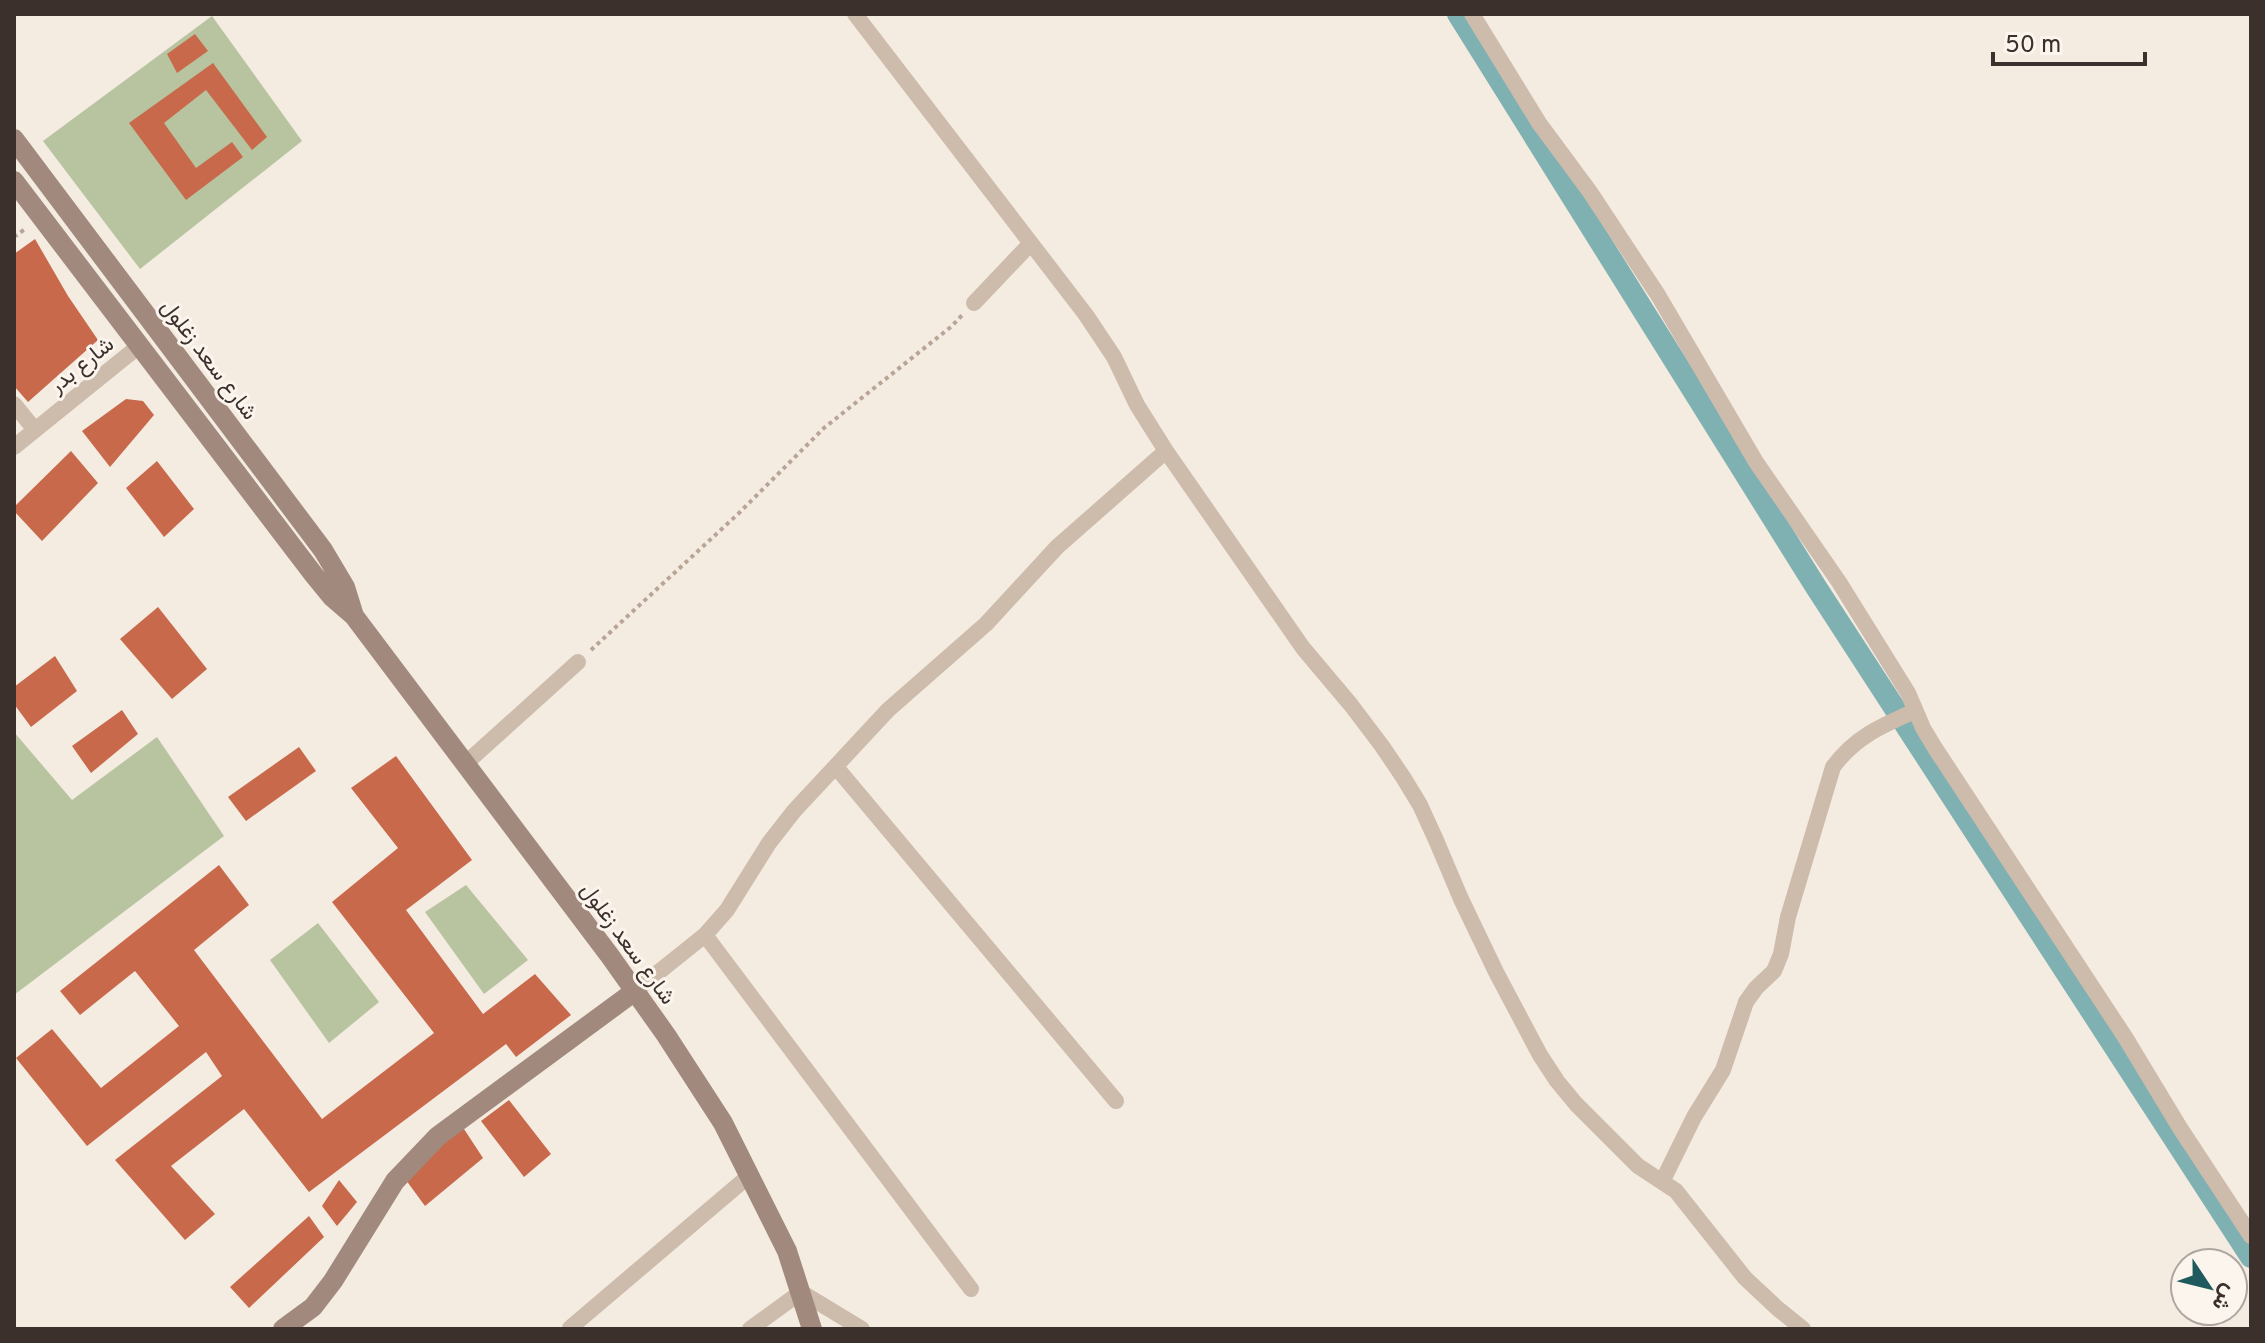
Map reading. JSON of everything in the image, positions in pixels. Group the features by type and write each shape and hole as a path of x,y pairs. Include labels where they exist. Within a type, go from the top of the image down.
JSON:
{"main road":[{"name":"شارع سعد زغلول","path":"14,139 323,550 345,587 354,616"},
{"name":"شارع سعد زغلول","path":"14,181 314,575 332,597 354,616 635,991 723,1123 787,1251 812,1329"},
{"path":"283,1329 313,1307 333,1281 395,1181 429,1145 635,991"}],"street":[{"path":"855,14 1104,340 1142,415 1166,451 1303,648 1359,715 1403,777 1431,828 1496,972 1557,1081 1626,1154 1649,1175 1676,1191 1758,1291 1803,1329"},
{"path":"1472,14 1539,123 1590,192 1658,295 1756,462 1839,582 1908,693 1912,713 2251,1236"},
{"path":"974,303 1031,243"},
{"name":"شارع بدر","path":"14,447 139,346"},
{"path":"14,404 35,430"},
{"path":"635,991 705,935 727,910 769,843 794,811 888,710 986,624 1057,547 1166,451"},
{"path":"465,764 578,662"},
{"path":"1662,1182 1694,1117 1723,1070 1746,1002 1774,971 1833,767 1846,749 1866,734 1912,713"},
{"path":"836,767 1116,1101"},
{"path":"705,935 971,1289"},
{"path":"572,1329 750,1175"},
{"path":"750,1329 801,1292 862,1329"}],"path":[{"path":"578,662 738,514 824,428 952,326 974,303"}],"green space":[{"path":"212,16 302,141 140,269 43,141"},
{"path":"14,732 72,800 157,737 224,836 14,995"},
{"path":"466,885 528,960 484,994 425,912"},
{"path":"318,923 379,1002 329,1043 270,960"}],"building":[{"path":"195,34 208,51 177,73 167,54"},
{"path":"213,63 267,137 252,150 206,90 164,123 196,168 232,142 243,157 186,200 129,123"},
{"path":"35,239 98,340 28,402 14,386 14,254"},
{"path":"126,399 143,401 154,415 110,467 82,431"},
{"path":"71,451 98,483 42,541 14,511 14,507"},
{"path":"157,461 194,509 164,537 126,488"},
{"path":"158,607 207,669 172,699 120,639"},
{"path":"55,656 77,691 31,727 14,704 14,687"},
{"path":"122,710 138,734 91,773 72,746"},
{"path":"299,747 316,771 246,821 228,797"},
{"path":"396,756 472,860 406,910 483,1014 535,974 571,1015 516,1057 506,1044 309,1192 244,1109 171,1166 215,1214 185,1240 115,1160 222,1076 206,1052 87,1146 16,1058 52,1029 101,1088 179,1026 135,971 80,1015 60,991 219,865 249,905 194,950 322,1119 434,1033 332,902 398,848 351,788"},
{"path":"509,1100 551,1154 524,1177 481,1121"},
{"path":"462,1126 483,1158 425,1206 403,1176"},
{"path":"339,1180 357,1202 337,1226 322,1206"},
{"path":"309,1216 324,1237 249,1308 230,1287"}],"waterway":[{"path":"1458,14 1816,587 2251,1257"}]}
